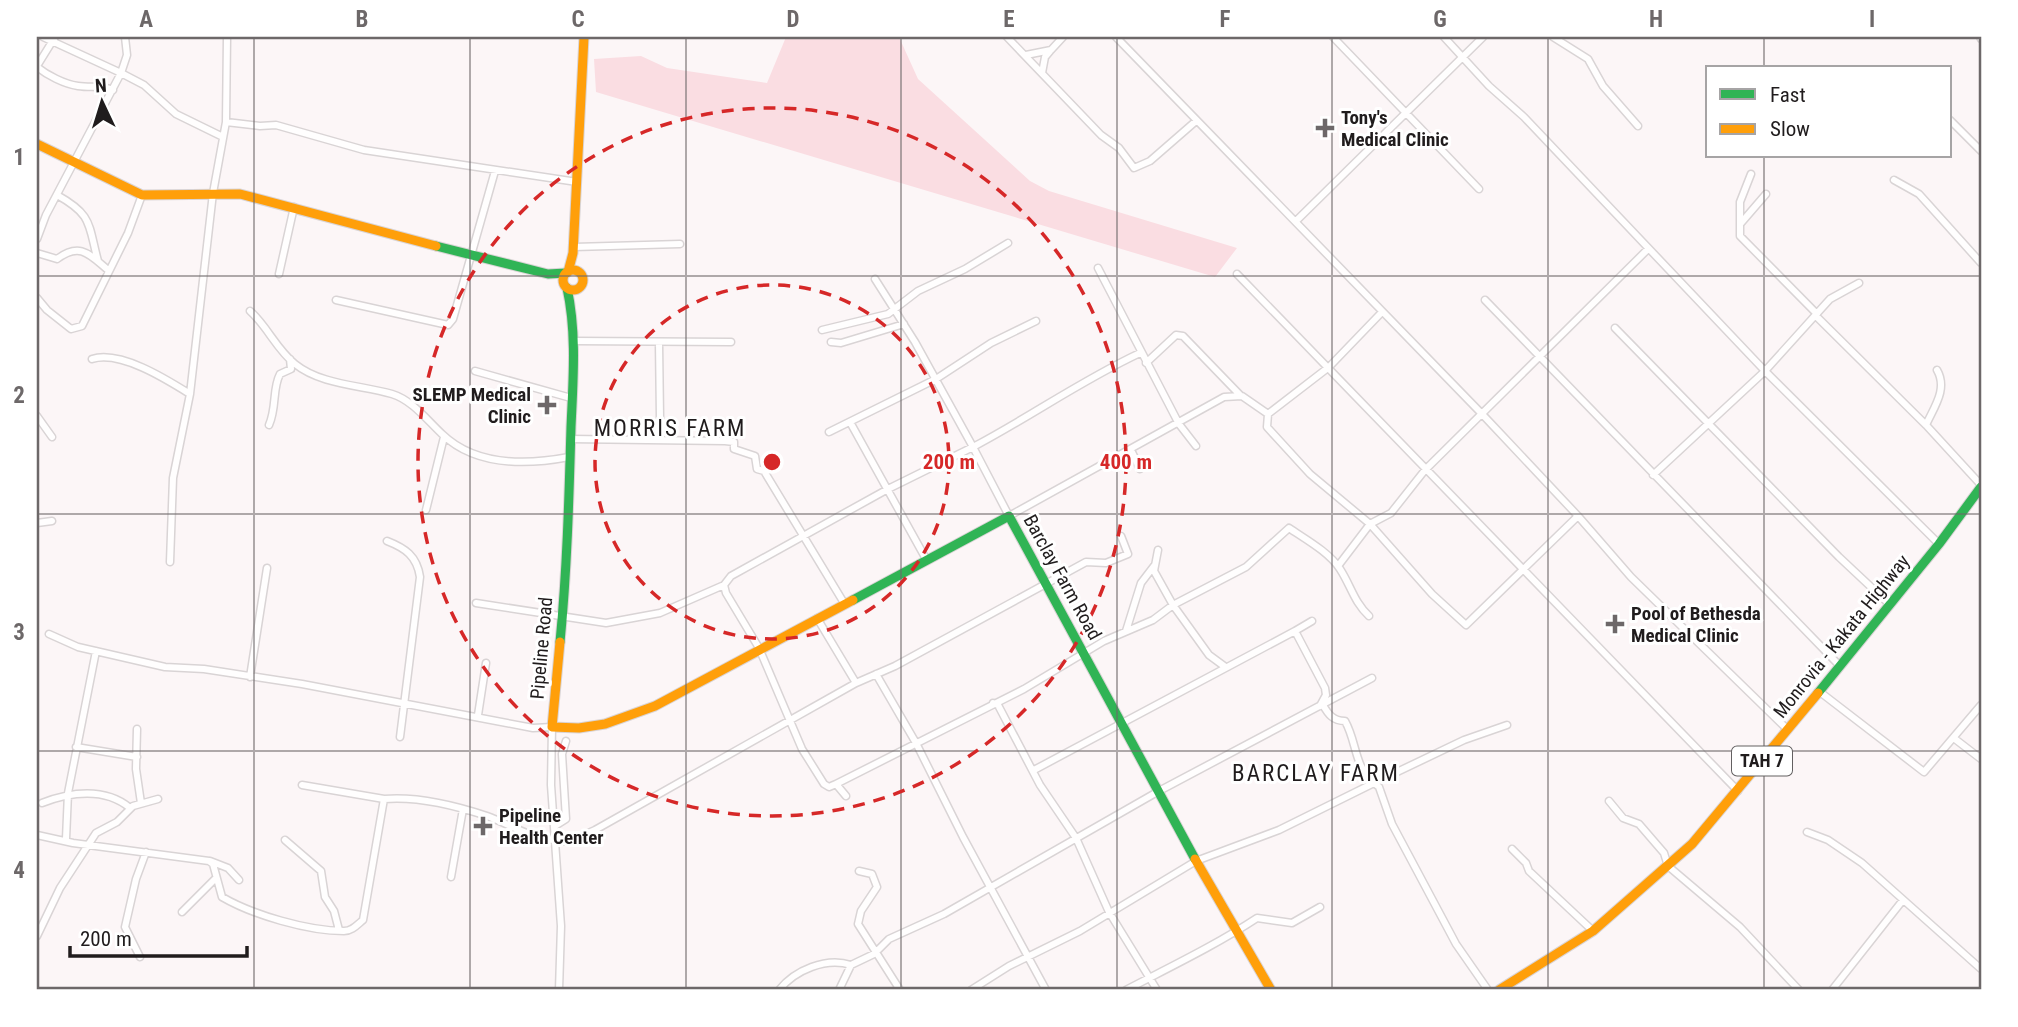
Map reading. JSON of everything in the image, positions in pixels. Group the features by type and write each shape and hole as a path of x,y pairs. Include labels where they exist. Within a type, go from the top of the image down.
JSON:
{"main road":[{"path":"548,274 566,287 580,288 583,280 574,250 584,37"},
{"path":"37,144 142,195 240,194 295,207 365,229 548,274 579,273"},
{"path":"567,272 574,250"},
{"name":"Pipeline Road","path":"552,727 566,569 573,341 572,310 566,287 567,272"},
{"name":"Pipeline Road","path":"572,310 580,288"},
{"name":"Monrovia - Kakata Highway","path":"1499,990 1593,930 1692,844 1820,691 1887,602 1939,544 1981,486"},
{"name":"Barclay Farm Road","path":"552,727 577,729 632,716 1009,516 1196,861 1271,990"}],"street":[{"path":"43,37 53,39 144,85 176,114 223,137"},
{"path":"37,239 121,73 127,55 125,37"},
{"path":"170,562 173,478 190,394 213,193 226,122 227,37"},
{"path":"1007,37 1101,135 1118,148 1133,168 1150,161 1196,121"},
{"path":"1042,74 1045,57 1063,37"},
{"path":"1116,37 1482,414 1578,516 1630,577 1788,730"},
{"path":"1333,37 1408,112 1479,189"},
{"path":"1444,37 1765,371 1939,544"},
{"path":"1296,221 1483,37"},
{"path":"1553,37 1588,59 1603,86 1638,126"},
{"path":"53,39 37,66 49,77 74,85 104,86 113,90"},
{"path":"1026,55 1051,50"},
{"path":"226,122 276,125 364,150 577,182"},
{"path":"1952,122 1981,151"},
{"path":"336,300 448,326 453,319 495,171"},
{"path":"1751,174 1740,202 1740,236 1746,245 1772,265 1816,315 1926,425 1981,486"},
{"path":"1894,180 1919,194 1981,263"},
{"path":"1741,223 1760,205 1766,194"},
{"path":"57,195 75,205 88,219 98,261"},
{"path":"37,298 47,310 71,329 77,330 94,305 108,270 128,233 142,195"},
{"path":"279,274 295,207"},
{"path":"822,330 872,320 894,309 918,291 960,272 1008,243"},
{"path":"574,250 680,244"},
{"path":"1338,566 1370,524 1391,513 1425,470 1648,249"},
{"path":"37,253 57,259 67,251 77,250 98,261 108,270"},
{"path":"1098,268 1179,424 1196,446"},
{"path":"1237,274 1738,791"},
{"path":"875,279 936,379 1009,516 1224,397 1242,396"},
{"path":"1653,475 1765,371 1830,299 1859,283"},
{"path":"1485,300 1538,358 1838,664"},
{"path":"250,311 262,322 290,359 302,368 325,378 393,394 408,402 444,436 473,453 502,462 521,464 569,457"},
{"path":"1382,312 1329,367 1268,414 1267,427 1310,474 1370,524 1432,594 1466,625 1578,516"},
{"path":"829,432 936,379 991,343 1036,321"},
{"path":"831,342 841,343 904,324"},
{"path":"1615,328 1839,557 1887,602"},
{"path":"1146,363 1176,335 1183,336 1242,396 1268,414"},
{"path":"573,341 731,342"},
{"path":"659,343 660,418"},
{"path":"476,603 606,623 660,613 724,585 731,576 888,489 1043,409 1098,373 1140,353"},
{"path":"92,359 107,356 125,361 165,378 190,394"},
{"path":"269,425 276,410 278,377 291,369 290,359"},
{"path":"1926,425 1941,396 1942,379 1937,370"},
{"path":"475,371 571,398"},
{"path":"37,416 52,437"},
{"path":"850,422 926,559"},
{"path":"426,510 444,436"},
{"path":"570,439 734,442 734,449 755,456 757,469 764,471 844,603"},
{"path":"1131,450 1140,469"},
{"path":"37,523 52,521"},
{"path":"724,585 726,593 760,649 802,749 824,784 829,787 1124,632 1153,620 1173,605 1246,567 1289,528 1311,541 1338,566 1356,604 1369,616"},
{"path":"302,785 384,799 417,798 463,809 555,841 570,841 596,830 856,683 1086,562 1106,564 1128,554 1121,536"},
{"path":"387,541 409,552 419,567 420,577 400,737"},
{"path":"1124,632 1141,583 1154,566 1158,550"},
{"path":"1154,566 1173,605 1209,655 1224,667"},
{"path":"250,677 267,568"},
{"path":"817,618 856,683"},
{"path":"1034,770 1311,621"},
{"path":"1295,631 1325,688 1326,695 1321,705"},
{"path":"50,634 96,652 165,667 204,669 478,715 533,728 552,727"},
{"path":"66,839 68,793 96,652"},
{"path":"478,715 486,663"},
{"path":"876,674 916,743 1046,990"},
{"path":"839,990 851,965 874,954 889,939 944,914 1159,791 1372,678"},
{"path":"1820,691 1924,772 1955,739 1981,705"},
{"path":"993,703 998,705 1040,785 1076,838 1110,912 1157,990"},
{"path":"1321,705 1338,721 1345,721 1355,742 1360,768 1379,788 1392,824 1456,944 1488,990"},
{"path":"971,990 1196,861 1279,830 1464,740 1507,725"},
{"name":"Pipeline Road","path":"552,727 550,747 561,926 559,990"},
{"path":"137,729 136,769 141,803"},
{"path":"1955,739 1981,759"},
{"path":"555,827 566,819 562,754 566,741"},
{"path":"76,747 137,757"},
{"path":"836,784 846,796"},
{"path":"42,803 68,793 120,800 130,808"},
{"path":"37,936 60,888 96,833 117,822 130,808 158,799"},
{"path":"209,861 222,897 239,906 302,925 339,930 354,928 363,920 384,799"},
{"path":"1609,801 1623,818 1639,824 1664,853 1668,866 1740,927 1799,990"},
{"path":"451,877 463,809"},
{"path":"1807,832 1846,851 1981,970"},
{"path":"37,835 66,839 74,844 91,843 209,861 228,868 239,880"},
{"path":"285,839 321,871 325,897 334,911 339,930"},
{"path":"1512,849 1526,863 1529,871 1593,930"},
{"path":"140,957 125,927 136,879 146,852"},
{"path":"859,871 872,874 877,887 861,911 858,924 874,954 900,990"},
{"path":"182,912 216,878"},
{"path":"1832,990 1903,900"},
{"path":"1126,990 1239,932 1257,918 1292,923 1320,907"},
{"path":"779,990 788,978 804,970 840,961 851,965"}],"shaded area":[{"path":"786,37 899,37 918,79 1030,181 1049,191 1237,248 1215,277 596,92 594,59 641,56 667,68 767,83"}],"traffic: fast":[{"path":"436,246 548,274 566,273"},
{"path":"560,642 573,375 572,322 567,288"},
{"path":"1818,693 1939,544 1981,487"},
{"path":"853,600 1009,516 1195,859"}],"traffic: slow":[{"path":"568,272 573,253 584,37"},
{"path":"37,144 142,195 240,194 436,246"},
{"path":"573,270 580,273 583,280 580,287 573,290 566,287 563,280 566,273 573,270"},
{"path":"560,642 552,727 579,728 605,724 655,706 853,600"},
{"path":"1499,990 1593,931 1692,844 1818,693"},
{"path":"1195,859 1271,990"}],"place":[{"name":"Tony's Medical Clinic","path":"1325,128"},
{"name":"SLEMP Medical Clinic","path":"547,405"},
{"name":"Pool of Bethesda Medical Clinic","path":"1615,624"},
{"name":"Pipeline Health Center","path":"483,826"}],"district":[{"name":"MORRIS FARM","path":"670,428"},
{"name":"BARCLAY FARM","path":"1316,773"}]}
